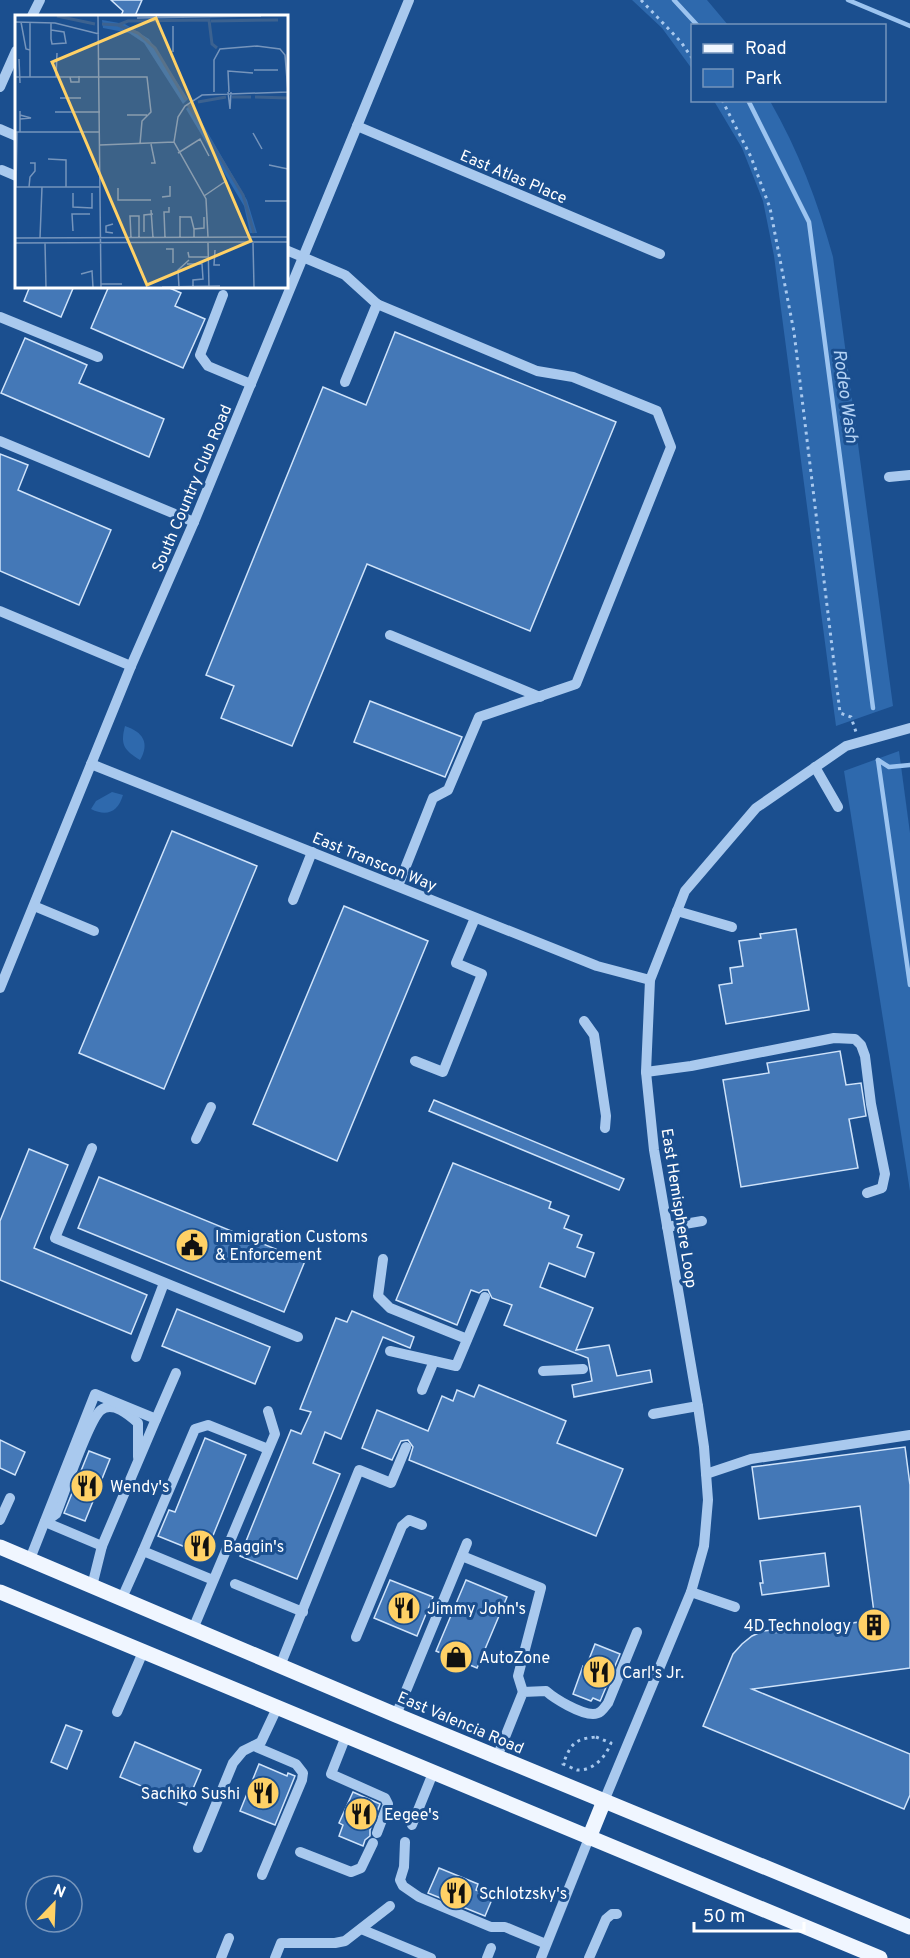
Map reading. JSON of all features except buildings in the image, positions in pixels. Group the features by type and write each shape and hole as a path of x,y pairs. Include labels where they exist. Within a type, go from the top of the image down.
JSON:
{"main road":[{"name":"East Valencia Road","path":"0,1547 396,1715 910,1927"},
{"path":"0,1592 880,1958"},
{"path":"589,1838 604,1801"}],"street":[{"path":"32,15 40,0"},
{"name":"South Country Club Road","path":"0,988 130,666 194,522 409,0"},
{"path":"0,87 15,53"},
{"name":"East Atlas Place","path":"357,126 660,254"},
{"path":"0,129 15,136"},
{"path":"2,170 15,176"},
{"path":"288,251 345,275 378,304 537,371 573,377 657,411 671,447 576,684 479,717 448,790 433,798 398,886"},
{"path":"223,295 200,355 208,366 251,384"},
{"path":"345,382 378,304"},
{"path":"0,317 98,357"},
{"path":"0,441 194,522"},
{"path":"889,477 910,475"},
{"path":"0,611 130,666"},
{"path":"390,634 540,697"},
{"name":"East Hemisphere Loop","path":"604,1801 691,1592 704,1546 708,1500 698,1406 654,1150 646,1072 650,980 685,891 756,808 846,746 910,728"},
{"name":"East Transcon Way","path":"91,764 597,966 650,980"},
{"path":"815,767 838,807"},
{"path":"293,900 312,852"},
{"path":"34,906 94,931"},
{"path":"677,911 732,927"},
{"path":"415,1061 443,1072 482,974 456,963 475,918"},
{"path":"584,1021 594,1035 606,1116 605,1128"},
{"path":"646,1072 691,1066 834,1038 855,1039 861,1045 865,1056 871,1104 885,1174 882,1188 867,1193"},
{"path":"196,1139 211,1107"},
{"path":"92,1148 55,1238 298,1337"},
{"path":"667,1227 702,1221"},
{"path":"383,1259 378,1296 390,1308 467,1339"},
{"path":"136,1357 164,1283"},
{"path":"390,1351 456,1366 484,1297"},
{"path":"422,1390 434,1361"},
{"path":"543,1371 583,1369"},
{"path":"92,1586 102,1546 176,1373"},
{"path":"30,1559 95,1394 156,1419"},
{"path":"653,1414 698,1406"},
{"path":"45,1522 56,1514 91,1423 101,1410 111,1407 124,1411 138,1423 138,1461"},
{"path":"193,1629 274,1434 268,1411"},
{"path":"122,1598 195,1429 208,1425 268,1449"},
{"path":"706,1474 751,1459 910,1435"},
{"path":"280,1666 359,1470 391,1483 406,1447"},
{"path":"0,1520 10,1498"},
{"path":"356,1637 402,1526 409,1520 422,1525"},
{"path":"45,1522 102,1546"},
{"path":"396,1715 467,1543"},
{"path":"143,1551 213,1580"},
{"path":"462,1556 541,1588 518,1676 523,1692 497,1757"},
{"path":"235,1584 303,1612"},
{"path":"691,1592 735,1607"},
{"path":"523,1692 546,1691 555,1699 585,1712 600,1713 608,1703 638,1632"},
{"path":"117,1712 143,1652"},
{"path":"198,1848 233,1763 243,1751 261,1742 278,1708"},
{"path":"300,1852 351,1872 361,1868 375,1838 387,1807 385,1798 331,1774 346,1736"},
{"path":"254,1746 296,1764 303,1773 261,1875"},
{"path":"412,1825 433,1773"},
{"path":"541,1958 589,1838"},
{"path":"405,1842 404,1867 400,1880 403,1886 418,1897 491,1927 505,1927 546,1944"},
{"path":"275,1958 281,1943 345,1941 390,1906"},
{"path":"589,1958 606,1919 612,1914 617,1914"},
{"path":"361,1929 431,1958"},
{"path":"221,1958 229,1938"}],"path":[{"path":"641,0 691,55"},
{"path":"723,102 751,157 770,208 794,332 840,713 851,717 859,742"},
{"path":"596,1737 611,1743 601,1761 578,1770 563,1764 570,1748 577,1741 596,1737"}],"green space":[{"path":"632,0 707,0 727,24 691,24 691,68 662,28"},
{"path":"715,102 771,102 790,138 806,177 833,257 893,706 836,726 774,256 763,201 742,148"},
{"path":"125,726 136,731 143,739 144,748 140,760 127,750 123,742"},
{"path":"899,751 910,833 910,1191 844,771"},
{"path":"112,792 123,795 115,809 102,813 91,809 96,801"}],"waterway":[{"name":"Rodeo Wash","path":"674,0 696,24"},
{"path":"848,0 910,26"},
{"name":"Rodeo Wash","path":"749,102 809,222 873,708"},
{"path":"878,760 910,985"},
{"name":"Rodeo Wash","path":"878,760 889,767 910,765"}],"place":[{"name":"Immigration Customs & Enforcement","path":"192,1245"},
{"name":"Wendy's","path":"87,1486"},
{"name":"Baggin's","path":"200,1546"},
{"name":"Jimmy John's","path":"404,1608"},
{"name":"4D Technology","path":"874,1625"},
{"name":"AutoZone","path":"456,1657"},
{"name":"Carl's Jr.","path":"599,1672"},
{"name":"Sachiko Sushi","path":"263,1793"},
{"name":"Eegee's","path":"361,1814"},
{"name":"Schlotzsky's","path":"456,1893"}]}
